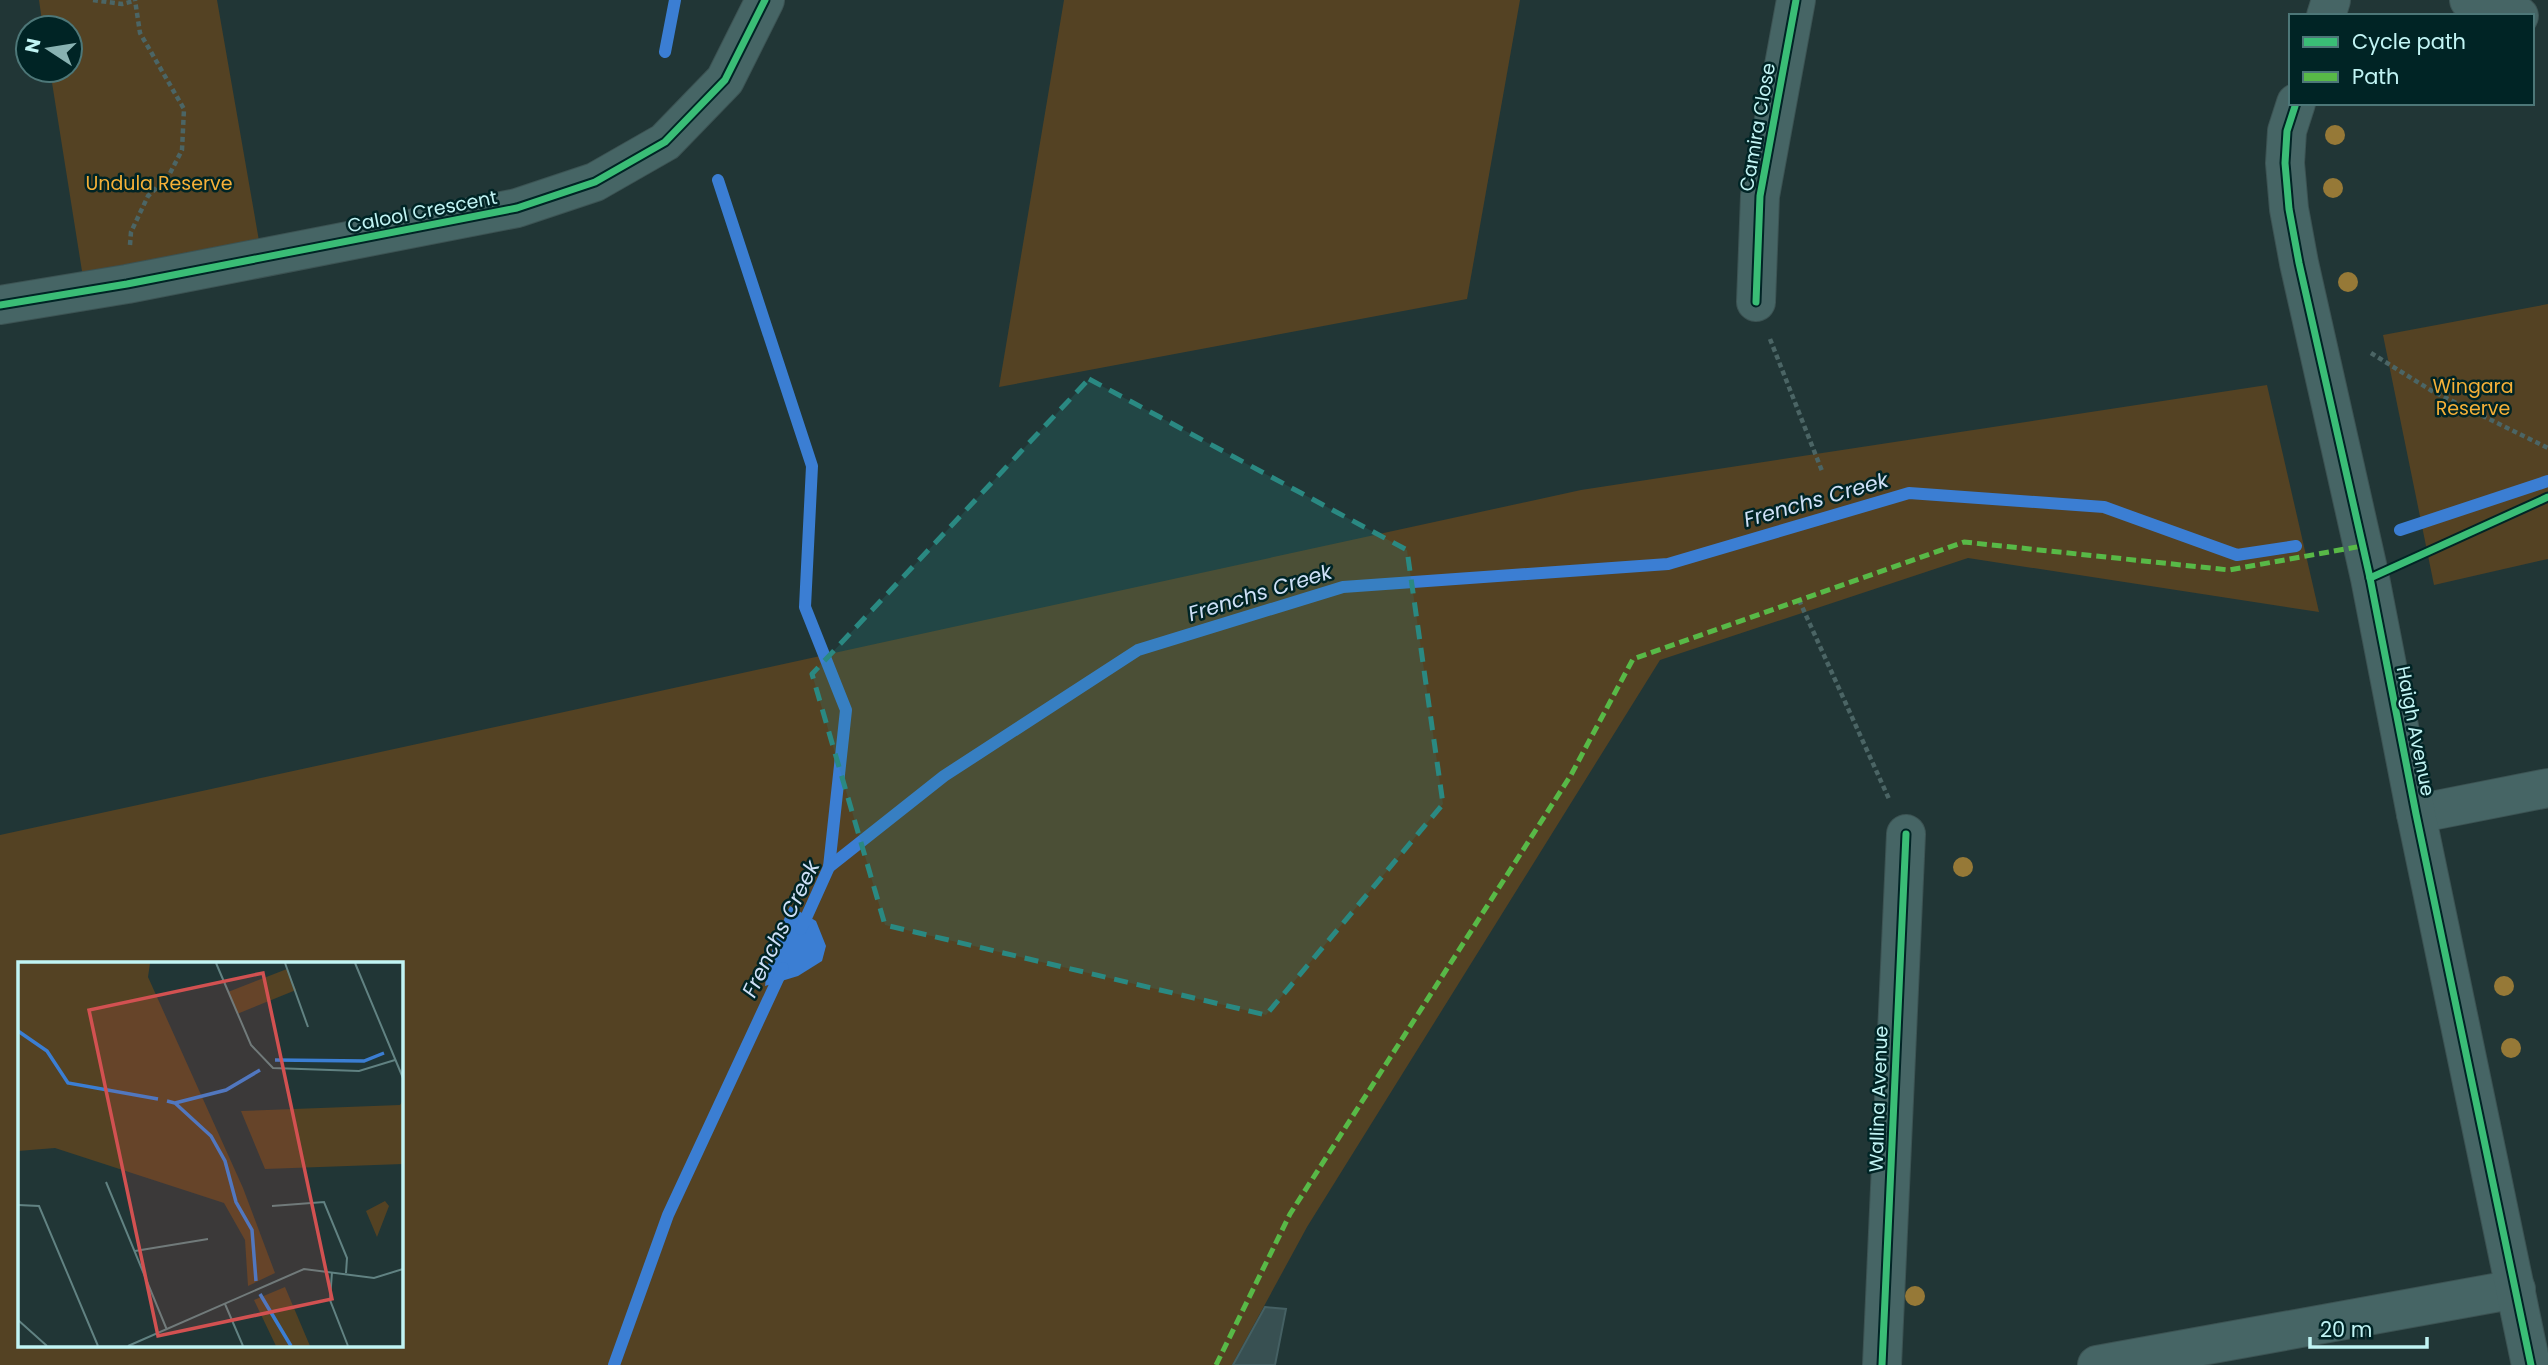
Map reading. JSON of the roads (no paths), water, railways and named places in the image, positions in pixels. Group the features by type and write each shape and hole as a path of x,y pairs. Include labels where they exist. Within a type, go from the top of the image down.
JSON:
{"street":[{"name":"Calool Crescent","path":"0,305 127,284 517,208 595,183 665,142 726,80 765,0"},
{"name":"Camira Close","path":"1756,302 1760,196 1797,0"},
{"path":"2469,0 2513,14"},
{"name":"Haigh Avenue","path":"2295,105 2287,131 2285,163 2299,263 2370,578 2416,814 2531,1365"},
{"path":"2416,814 2548,788"},
{"name":"Wallina Avenue","path":"1882,1365 1906,834"},
{"path":"2097,1365 2516,1289"}],"water":[{"path":"790,906 816,921 826,946 822,961 798,976 765,986 777,935"}],"waterway":[{"path":"665,52 675,0"},
{"path":"718,180 812,466 805,607 846,710 829,867"},
{"path":"2400,530 2548,481"},
{"name":"Frenchs Creek","path":"801,929 829,867 944,776 1138,650 1343,587 1668,564 1909,493 2104,507 2237,555 2296,546"},
{"name":"Frenchs Creek","path":"614,1365 668,1215 783,968"}],"park label":[{"name":"Undula Reserve","path":"159,183"},
{"name":"Wingara Reserve","path":"2473,397"}]}
